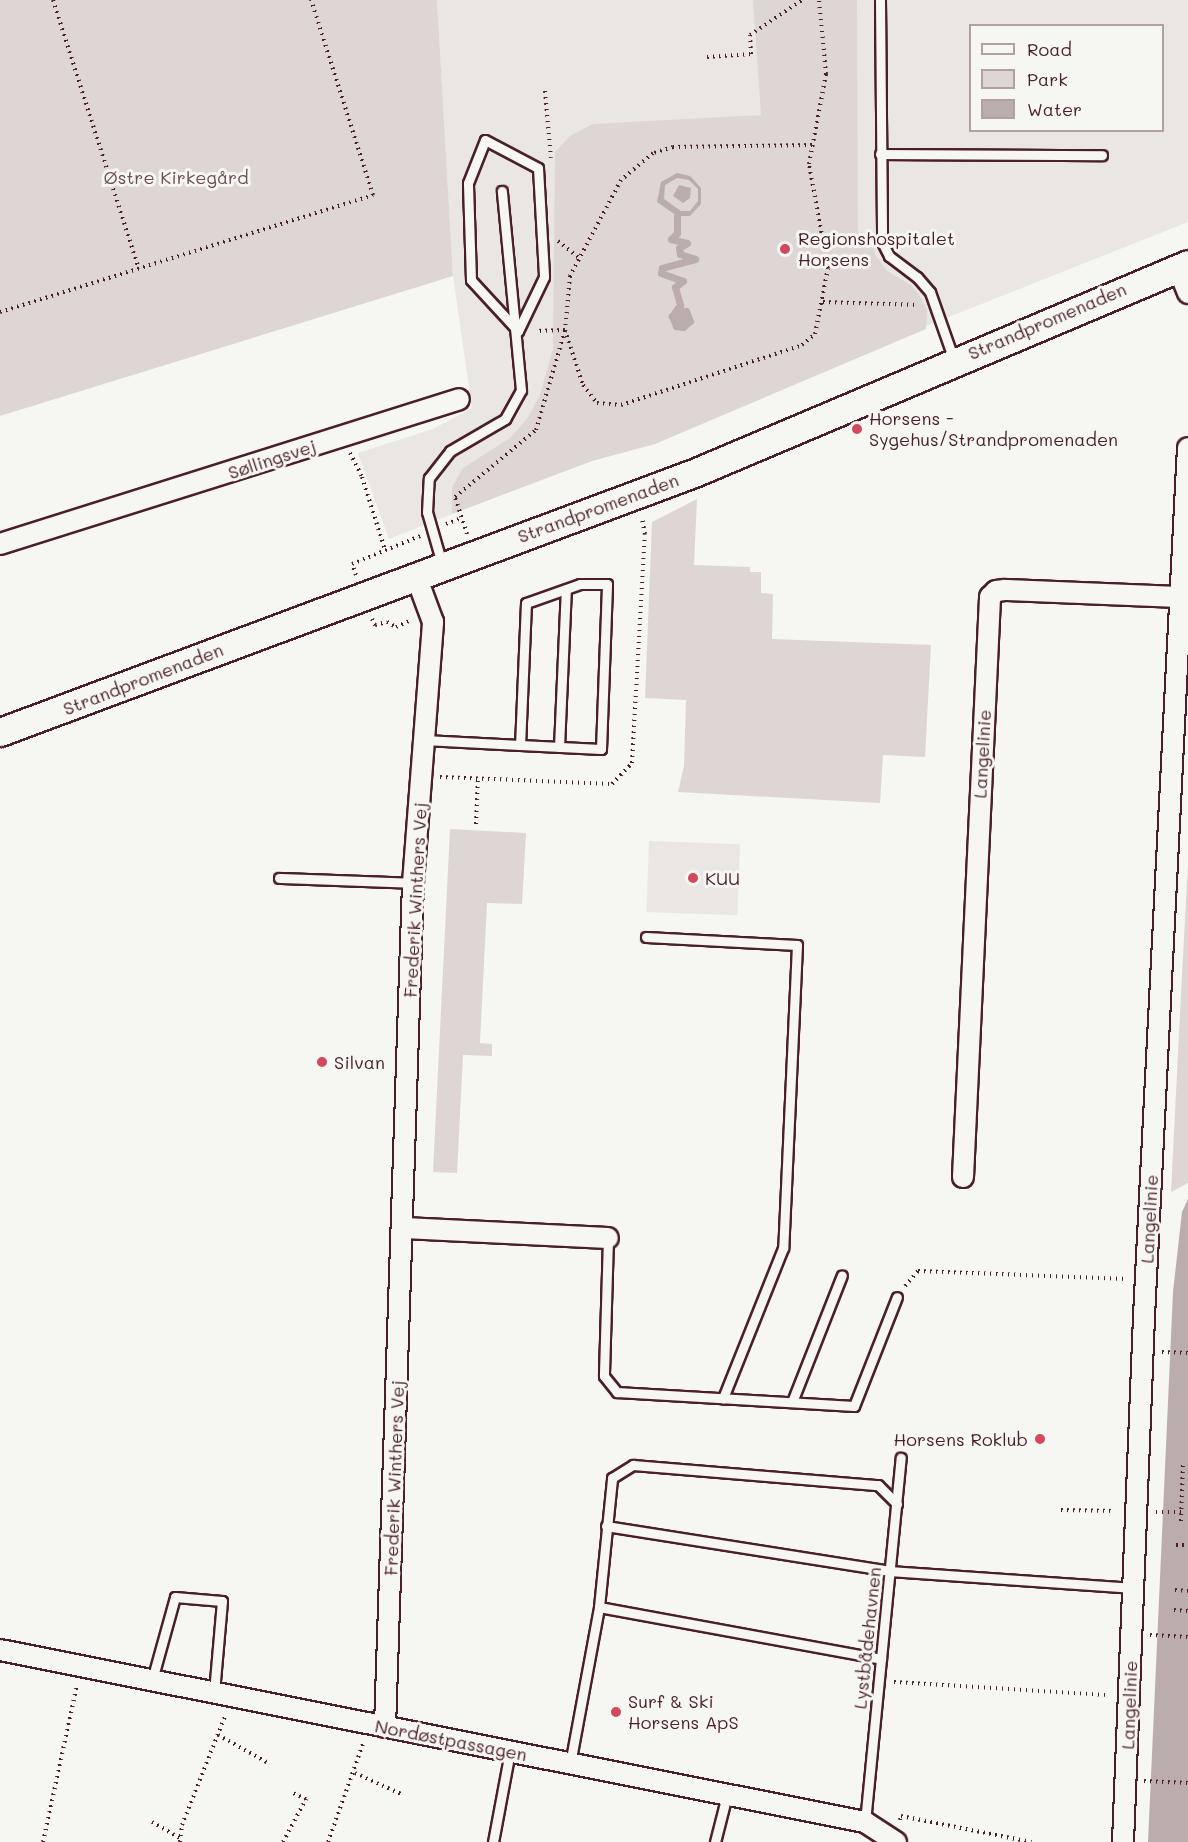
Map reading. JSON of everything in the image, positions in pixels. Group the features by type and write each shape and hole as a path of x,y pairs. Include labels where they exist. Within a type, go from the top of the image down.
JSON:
{"street":[{"path":"1183,266 1188,294"},
{"name":"Strandpromenaden","path":"0,732 694,473 954,360 1183,266"},
{"name":"Søllingsvej","path":"0,544 459,399"},
{"name":"Langelinie","path":"1123,1842 1146,1280 1188,448"},
{"name":"Frederik Winthers Vej","path":"377,1725 404,1228 413,883 433,622 416,576"},
{"name":"Langelinie","path":"963,1177 990,597 996,591 1005,590 1181,597"},
{"path":"404,1228 608,1238"},
{"name":"Nordøstpassagen","path":"0,1650 865,1822 895,1840"}],"lane":[{"path":"880,0 882,242 899,267 925,285 936,305 954,360"},
{"path":"485,140 538,168 544,278 518,331 471,280 468,183 485,140"},
{"path":"880,154 1102,155"},
{"path":"442,566 427,512 429,477 450,451 491,430 515,406 522,372 502,191"},
{"path":"424,740 520,745 559,747 601,749 607,584 580,584 526,603 520,745"},
{"path":"559,747 566,589"},
{"path":"279,878 413,883"},
{"path":"646,937 797,945 783,1248 723,1398"},
{"path":"608,1238 604,1376 617,1392 854,1406 897,1297"},
{"path":"792,1402 842,1275"},
{"name":"Lystbådehavnen","path":"865,1822 901,1458"},
{"path":"570,1764 599,1607 612,1478 633,1465 878,1485 897,1504"},
{"path":"606,1526 890,1571 1133,1588"},
{"path":"152,1680 175,1597 222,1601 224,1695"},
{"path":"599,1607 881,1659"},
{"path":"493,1842 510,1751"},
{"path":"715,1842 727,1795"}],"path":[{"path":"53,0 139,269"},
{"path":"0,312 373,195 311,0"},
{"path":"707,57 751,54 750,35 802,0"},
{"path":"812,145 673,147 653,153 621,180 583,246 570,276 565,330 583,385 597,403 621,405 802,345 815,334 828,268 809,164 826,74 819,0"},
{"path":"823,302 936,305"},
{"path":"341,436 362,477 385,550"},
{"path":"476,824 478,778"},
{"path":"897,1297 918,1271 1146,1280"},
{"path":"1162,1352 1188,1353"},
{"path":"1181,1521 1183,1463"},
{"path":"1061,1509 1137,1511"},
{"path":"1176,1545 1188,1545"},
{"path":"1175,1590 1188,1591"},
{"path":"1174,1610 1188,1611"},
{"path":"1131,1634 1188,1636"},
{"path":"43,1842 81,1666"},
{"path":"879,1681 1129,1696"},
{"path":"152,1822 180,1840 182,1825 218,1735 224,1695"},
{"path":"328,1842 377,1725"},
{"path":"218,1735 268,1763"},
{"path":"355,1773 401,1794"},
{"path":"1125,1780 1188,1783"},
{"path":"283,1842 306,1799 292,1792"},
{"path":"895,1840 901,1816 1031,1842"}],"shaded area":[{"name":"Regionshospitalet Horsens","path":"437,0 1188,0 1188,222 389,539 358,453 433,429 472,408 453,276"},
{"name":"KUU","path":"649,841 740,844 737,915 647,912"}],"green space":[{"name":"Østre Kirkegård","path":"0,0 437,0 453,276 0,416"},
{"path":"753,0 857,0 858,235 870,235 875,254 887,271 911,285 920,296 927,310 926,329 655,444 592,461 452,514 452,487 463,468 510,438 527,419 540,395 553,349 555,152 570,136 593,124 761,115"},
{"path":"697,499 694,565 750,567 750,572 761,572 761,593 773,594 772,639 931,645 925,757 883,755 880,803 678,792 684,766 686,700 645,698 652,522"},
{"path":"450,829 526,833 522,904 487,903 480,1043 492,1044 492,1056 463,1055 457,1173 433,1172"},
{"path":"1188,864 1188,1183 1171,1192 1181,994"}],"water":[{"path":"677,173 690,176 701,188 701,204 690,216 677,216 657,202 661,182","holes":["677,178 689,180 698,189 698,201 690,211 681,211 664,199 665,185"]},
{"path":"679,185 691,188 690,198 683,203 673,196"},
{"path":"1188,1199 1188,1842 1148,1842 1173,1292 1182,1212"}],"waterway":[{"path":"677,216 677,233 671,239 687,243 679,248 680,254 695,259 662,268 661,273 683,281 675,287 680,305 672,316 676,326 683,327 690,321 686,311 677,313 677,321 685,322 684,315 682,320"}],"place":[{"name":"Regionshospitalet Horsens","path":"785,249"},
{"name":"Horsens - Sygehus/Strandpromenaden","path":"857,429"},
{"name":"KUU","path":"693,878"},
{"name":"Silvan","path":"322,1062"},
{"name":"Horsens Roklub","path":"1040,1439"},
{"name":"Surf & Ski Horsens ApS","path":"616,1712"}]}
